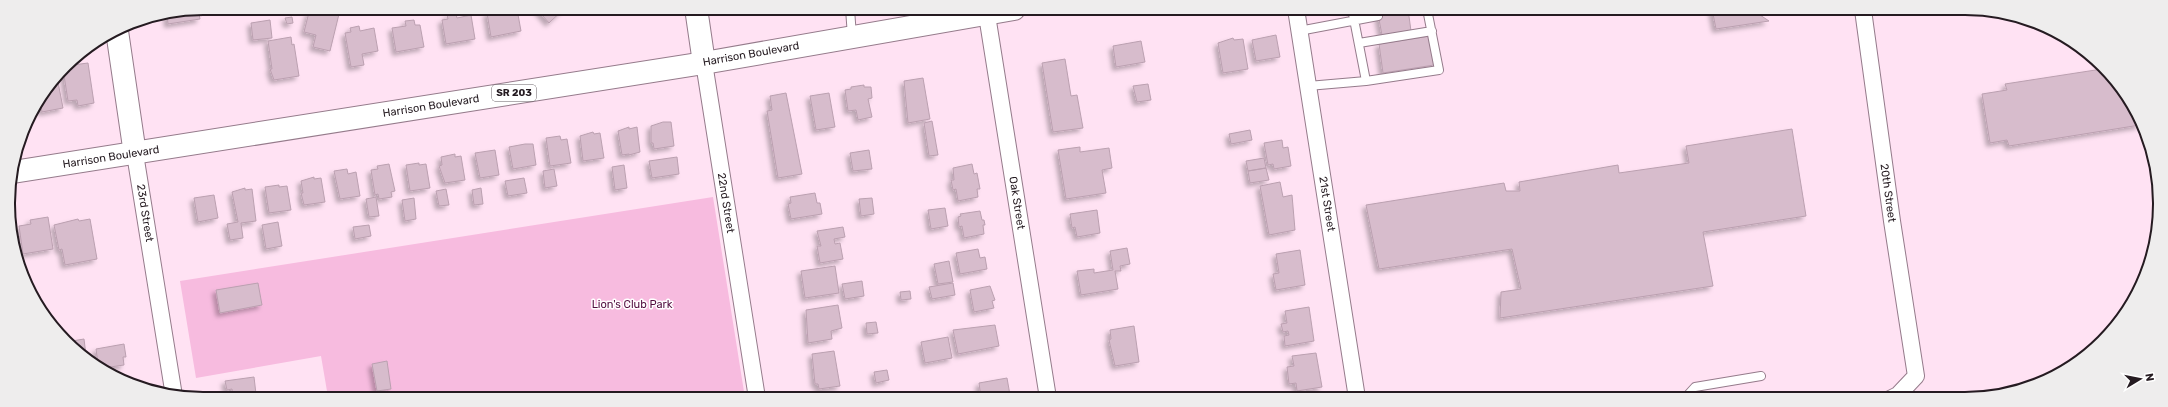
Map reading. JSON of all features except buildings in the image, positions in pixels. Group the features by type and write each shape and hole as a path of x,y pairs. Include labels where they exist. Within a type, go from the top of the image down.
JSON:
{"main road":[{"name":"22nd Street","path":"697,15 704,63"},
{"name":"Harrison Boulevard","path":"18,171 136,154 704,63 965,15"},
{"name":"23rd Street","path":"118,35 136,154"}],"street":[{"name":"Oak Street","path":"987,15 1047,392"},
{"name":"21st Street","path":"1297,15 1357,392"},
{"name":"20th Street","path":"1864,15 1892,221 1916,376 1901,392"},
{"name":"22nd Street","path":"704,63 756,392"},
{"name":"23rd Street","path":"136,154 173,389"}],"lane":[{"path":"850,15 852,37"},
{"path":"1353,15 1366,81"},
{"path":"1308,86 1366,81 1439,70 1429,15"},
{"path":"1299,31 1378,16"},
{"path":"1359,43 1432,31"},
{"path":"1690,392 1695,386 1761,376"}],"green space":[{"name":"Lion's Club Park","path":"713,197 744,392 327,392 321,356 196,378 180,281"}]}
